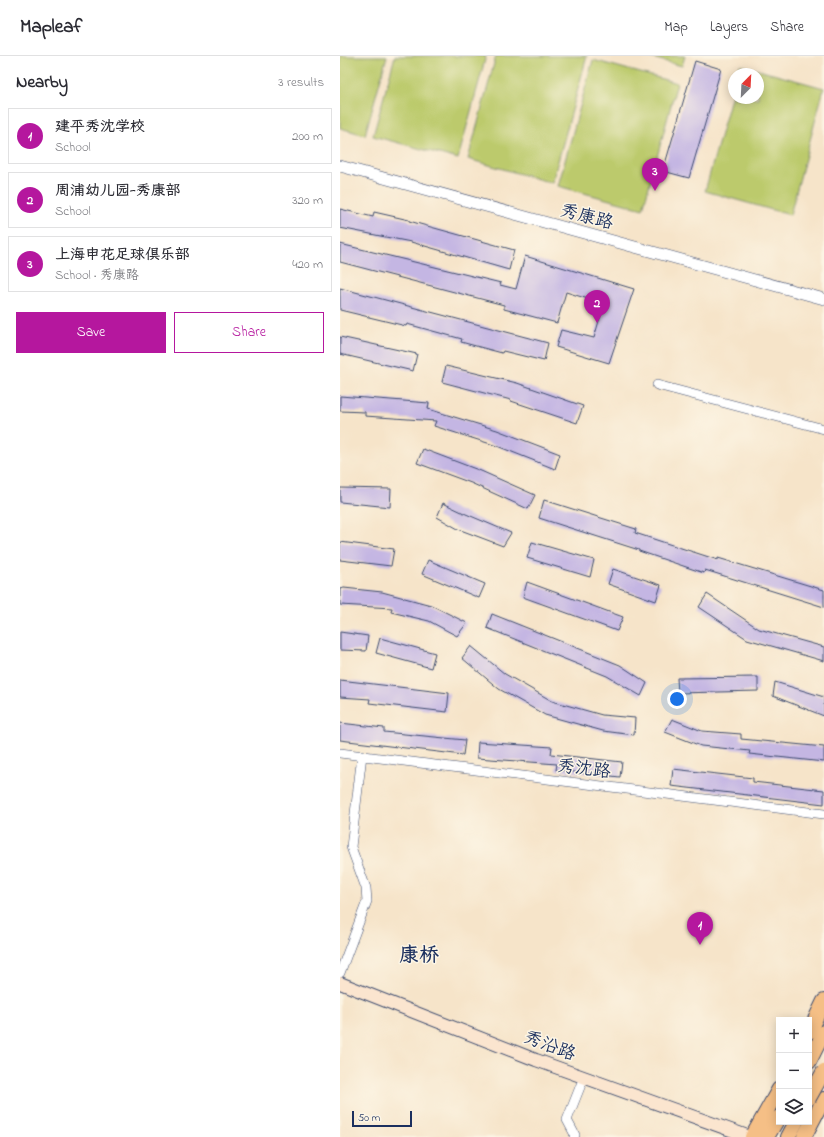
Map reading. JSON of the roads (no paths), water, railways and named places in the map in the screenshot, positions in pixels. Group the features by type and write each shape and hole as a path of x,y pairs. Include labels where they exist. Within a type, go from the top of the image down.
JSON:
{"main road":[{"name":"秀沿路","path":"340,983 584,1077 751,1137"},
{"path":"812,1026 824,1002"},
{"path":"812,1056 824,1032"},
{"path":"812,1093 824,1071"},
{"path":"751,1137 776,1094"},
{"path":"804,1137 824,1099"},
{"path":"768,1137 776,1122"},
{"path":"788,1137 794,1125"}],"street":[{"name":"秀康路","path":"340,166 824,299"},
{"path":"657,385 824,430"},
{"name":"秀沈路","path":"340,753 824,814"},
{"path":"340,973 367,901 366,888 351,847 362,755"},
{"path":"574,1137 575,1135 567,1120 584,1077"}],"place":[{"name":"上海申花足球俱乐部","path":"655,191"},
{"name":"周浦幼儿园-秀康部","path":"597,323"},
{"name":"建平秀沈学校","path":"700,945"}],"district":[{"name":"康桥","path":"419,954"}]}
